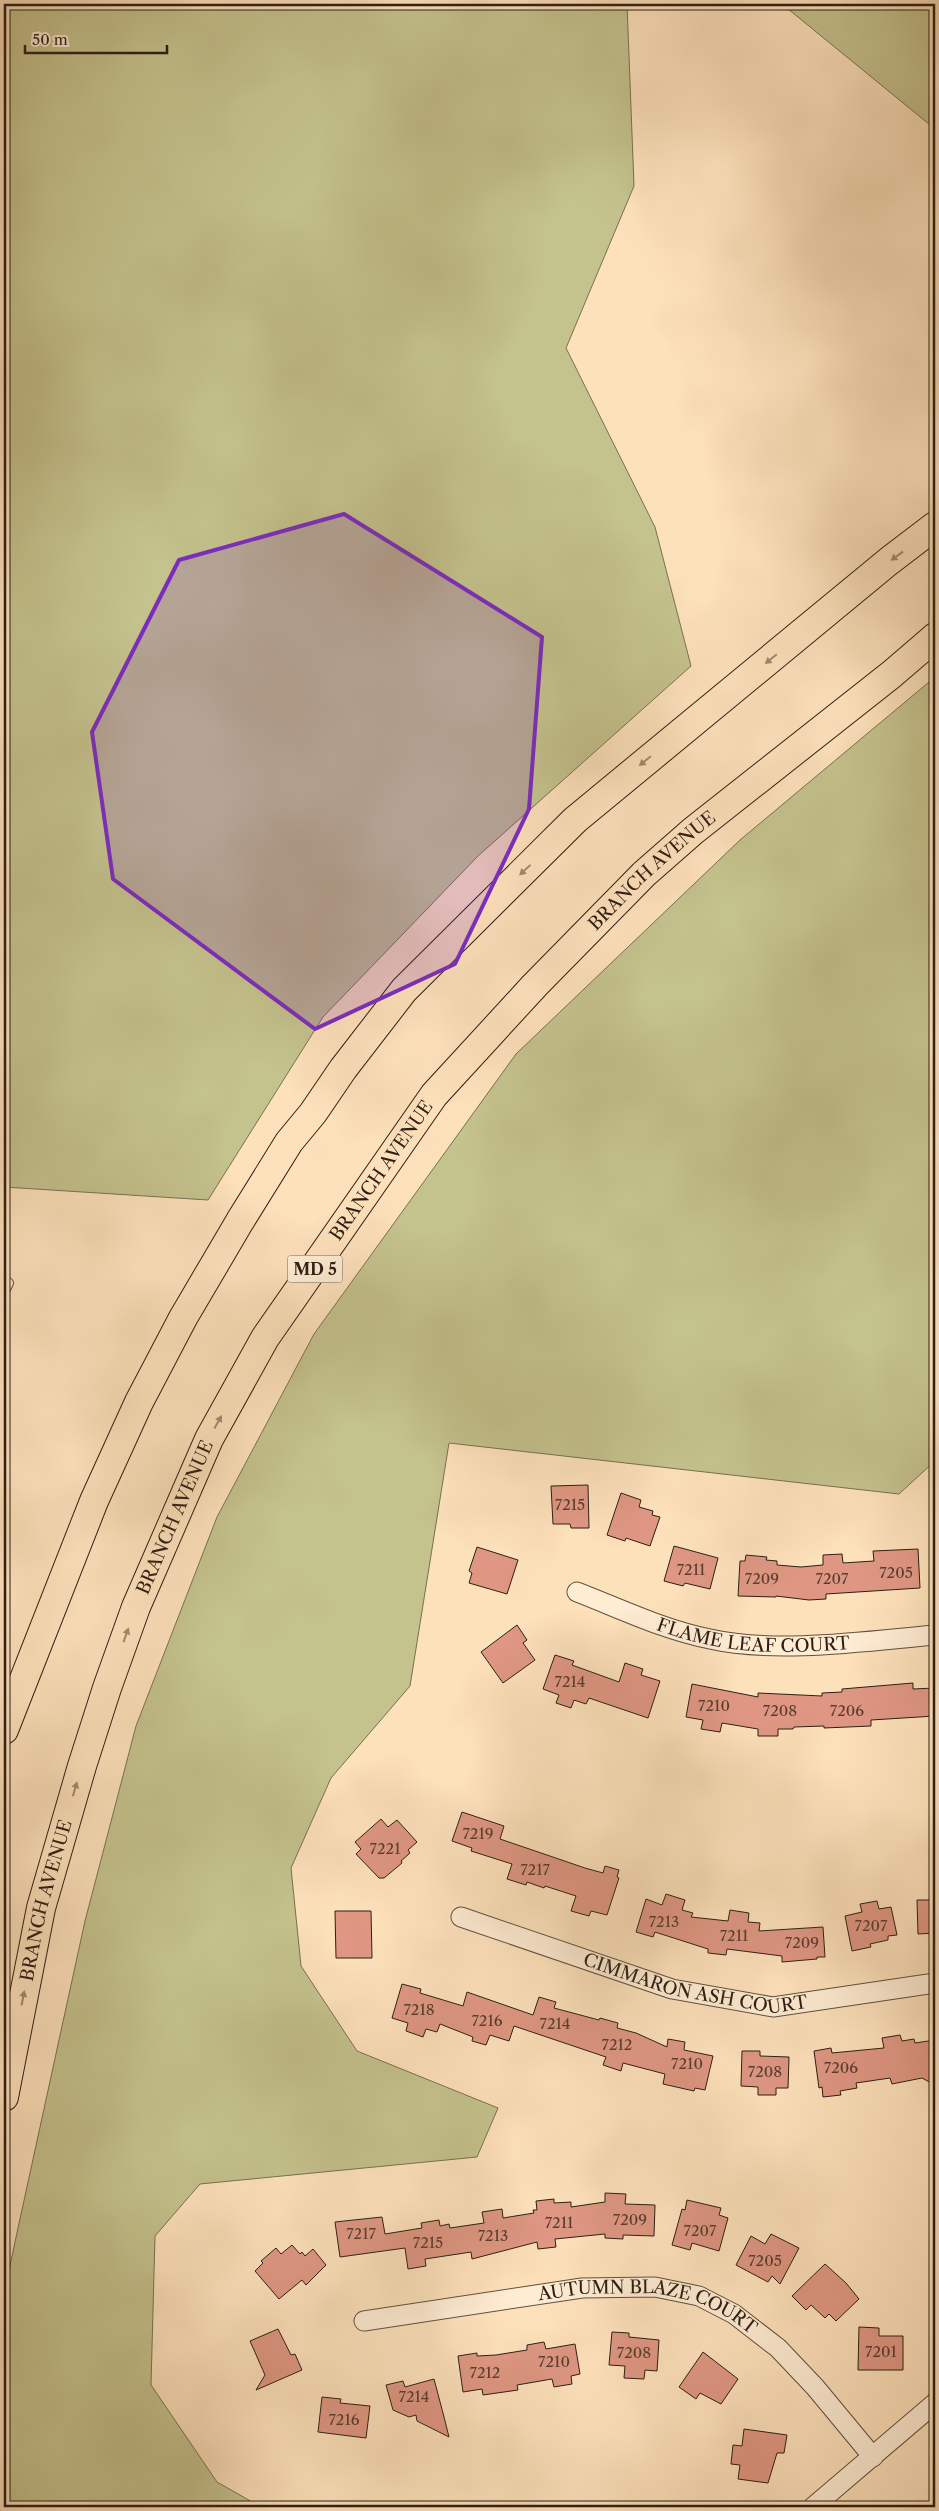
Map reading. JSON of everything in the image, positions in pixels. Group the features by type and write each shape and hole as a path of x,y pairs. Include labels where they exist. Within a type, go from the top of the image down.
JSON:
{"highway":[{"path":"4,1730 94,1501 138,1402 183,1318 289,1142 313,1113 343,1069 404,990 575,820 889,561 935,526"},
{"name":"BRANCH AVENUE","path":"4,2097 41,1908 82,1766 107,1688 136,1607 209,1439 265,1338 434,1095 535,985 644,874 693,831 892,674 935,637"}],"street":[{"name":"FLAME LEAF COURT","path":"577,1592 651,1622 711,1640 768,1645 832,1643 935,1635"},
{"name":"CIMMARON ASH COURT","path":"461,1917 672,1989 773,2006 935,1983"},
{"name":"AUTUMN BLAZE COURT","path":"364,2321 582,2288 655,2287 699,2296 734,2314 778,2348 815,2387 874,2457"},
{"path":"813,2507 874,2457 935,2403"}],"highlighted area":[{"path":"344,514 542,637 529,809 455,964 315,1029 113,879 92,732 179,560"}],"shaded area":[{"path":"4,4 627,4 634,186 566,348 655,527 691,666 478,856 323,1017 208,1200 4,1187"},
{"path":"782,4 935,4 935,129"},
{"path":"935,677 935,1461 899,1494 449,1443 410,1686 331,1778 291,1868 301,1966 357,2051 498,2108 477,2157 200,2184 155,2236 151,2385 217,2482 261,2507 4,2507 4,2294 18,2228 85,1921 136,1726 217,1517 314,1334 516,1054 740,840"}],"building":[{"path":"588,1485 589,1528 571,1528 570,1524 553,1524 551,1486"},
{"path":"621,1493 641,1500 639,1507 653,1511 652,1515 660,1517 650,1546 626,1538 625,1541 607,1535"},
{"path":"674,1546 718,1558 710,1589 685,1583 683,1586 664,1581"},
{"path":"477,1547 518,1560 507,1594 469,1583 472,1573 469,1571"},
{"path":"918,1549 920,1588 826,1594 826,1599 809,1600 776,1596 738,1596 740,1561 745,1561 746,1555 767,1557 766,1560 777,1561 777,1565 801,1567 823,1565 823,1555 842,1554 843,1563 874,1561 873,1551"},
{"path":"517,1625 527,1640 523,1643 535,1660 503,1683 481,1652"},
{"path":"555,1655 574,1661 572,1665 619,1682 625,1663 643,1669 641,1675 660,1681 648,1718 589,1698 586,1704 574,1700 571,1708 556,1703 559,1695 543,1689"},
{"path":"913,1683 913,1689 935,1688 935,1716 871,1720 871,1726 824,1728 824,1726 778,1729 778,1736 758,1736 758,1729 722,1723 720,1732 701,1729 703,1720 686,1717 692,1684 758,1697 758,1693 822,1696 822,1693 842,1692 842,1689"},
{"path":"462,1812 504,1826 500,1839 603,1873 605,1866 619,1870 617,1877 619,1878 607,1915 591,1911 589,1916 571,1911 576,1896 545,1886 544,1888 527,1882 526,1885 507,1879 512,1864 471,1851 472,1848 452,1841"},
{"path":"381,1819 388,1827 397,1820 417,1842 408,1850 410,1853 401,1861 402,1863 384,1878 379,1878 356,1854 361,1849 355,1842"},
{"path":"666,1894 685,1900 682,1910 693,1913 691,1917 728,1921 730,1910 749,1913 748,1922 760,1923 759,1931 823,1927 825,1957 782,1962 782,1956 727,1949 726,1955 708,1953 708,1949 655,1932 653,1937 636,1932 646,1899 662,1905"},
{"path":"917,1900 935,1900 935,1933 918,1934"},
{"path":"877,1901 879,1909 891,1907 897,1935 888,1936 888,1940 870,1944 871,1947 852,1951 845,1916 862,1912 860,1904"},
{"path":"335,1911 371,1911 372,1958 336,1958"},
{"path":"402,1984 421,1989 420,1993 463,2006 467,1992 533,2015 539,1997 556,2002 554,2008 618,2023 617,2028 636,2033 667,2047 668,2039 685,2042 684,2050 713,2056 705,2090 695,2088 694,2091 663,2084 665,2074 623,2063 621,2071 603,2065 606,2057 514,2026 509,2041 490,2035 486,2045 472,2041 473,2037 440,2024 437,2032 426,2029 423,2037 406,2031 408,2023 392,2018"},
{"path":"900,2035 902,2041 914,2039 915,2043 935,2040 935,2085 922,2078 892,2084 890,2078 856,2083 857,2088 840,2091 841,2095 823,2097 822,2087 819,2088 814,2051 831,2048 832,2053 884,2048 882,2038"},
{"path":"742,2051 760,2051 760,2056 789,2057 788,2088 776,2088 776,2095 758,2095 758,2087 741,2086"},
{"path":"605,2193 626,2194 625,2204 655,2205 654,2236 623,2235 623,2239 605,2238 605,2234 555,2239 556,2247 538,2249 537,2242 472,2259 471,2252 425,2259 426,2266 408,2269 405,2248 340,2257 335,2222 382,2217 385,2234 422,2228 421,2223 439,2220 440,2226 449,2224 450,2228 484,2223 482,2212 502,2209 503,2218 534,2213 533,2210 537,2210 536,2201 554,2199 554,2203 571,2202 571,2207 605,2202"},
{"path":"687,2200 721,2208 719,2215 728,2218 719,2251 692,2243 690,2250 672,2245 682,2209 685,2210"},
{"path":"771,2234 799,2248 780,2284 772,2276 768,2282 736,2265 751,2236 765,2244"},
{"path":"292,2245 300,2254 302,2252 305,2256 313,2249 326,2265 306,2285 302,2280 279,2299 255,2271 263,2263 261,2261 276,2248 281,2254"},
{"path":"825,2264 846,2283 859,2299 836,2321 829,2314 825,2318 811,2305 806,2310 792,2296"},
{"path":"859,2327 879,2328 879,2336 903,2336 903,2370 858,2370"},
{"path":"278,2329 291,2355 295,2354 302,2370 256,2390 265,2375 250,2341"},
{"path":"612,2332 629,2333 629,2337 659,2340 657,2371 645,2370 644,2379 624,2378 625,2366 609,2365"},
{"path":"544,2342 546,2349 575,2344 580,2374 571,2376 572,2384 554,2387 552,2379 517,2385 518,2390 483,2395 482,2389 463,2392 458,2356 477,2353 477,2356 496,2355 527,2350 527,2345"},
{"path":"703,2352 738,2379 721,2404 700,2393 696,2399 679,2387"},
{"path":"434,2379 449,2437 417,2421 416,2415 409,2417 393,2410 386,2385 403,2381 405,2387"},
{"path":"322,2397 341,2399 340,2403 370,2406 366,2438 318,2432"},
{"path":"744,2429 787,2435 784,2453 777,2453 768,2483 738,2479 740,2465 731,2464 733,2445 742,2446"}]}
